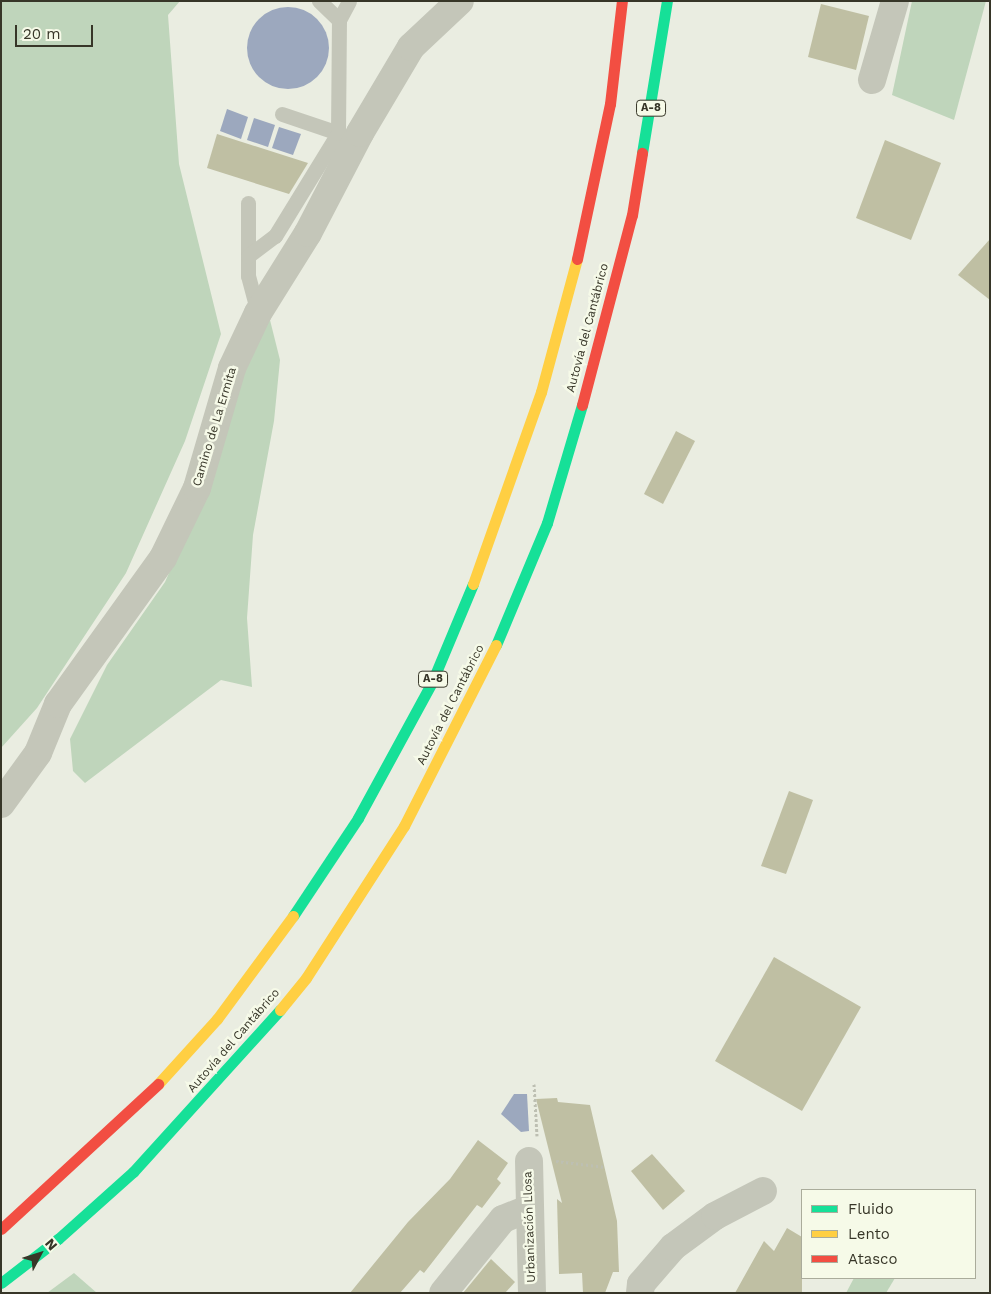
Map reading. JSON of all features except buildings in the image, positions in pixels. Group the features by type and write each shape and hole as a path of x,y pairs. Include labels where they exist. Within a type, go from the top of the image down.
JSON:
{"highway":[{"name":"A-8","path":"1,1229 34,1203 166,1077 217,1019 265,958 358,818 432,682 492,538 541,392 584,230 610,104 622,1"},
{"name":"Autovía del Cantábrico","path":"1,1283 58,1239 133,1172 254,1043 295,992 404,826 482,679 547,523 595,360 632,215 667,1"}],"street":[{"name":"Camino de La Ermita","path":"1,804 38,753 58,704 163,558 197,488 232,368 258,313 308,233 360,132 411,47 460,1"},
{"path":"872,80 895,1"},
{"name":"Urbanización Llosa","path":"532,1293 530,1208 537,1154"},
{"path":"640,1293 641,1284 673,1247 715,1216 763,1191"},
{"path":"443,1293 503,1219 530,1208"}],"lane":[{"path":"319,1 339,20"},
{"path":"248,256 275,236 338,134 339,20 350,1"},
{"path":"282,114 338,134"},
{"path":"248,203 248,276 258,313"}],"path":[{"path":"534,1084 537,1154 606,1167"}],"green space":[{"path":"1,1 180,1 168,15 179,164 221,334 185,441 126,573 37,708 1,748"},
{"path":"912,1 986,1 954,120 892,95"},
{"path":"270,320 280,360 274,421 253,535 247,618 252,687 221,680 85,783 73,771 70,739 107,665 165,582 197,510 233,395 256,341"},
{"path":"74,1273 97,1293 47,1293"},
{"path":"853,1279 894,1279 886,1293 846,1293"}],"water":[{"path":"288,7 304,10 317,19 326,32 329,48 326,64 317,77 304,86 288,89 272,86 259,77 250,64 247,48 250,32 259,19 272,10"},
{"path":"227,109 248,117 241,139 220,131"},
{"path":"254,118 275,125 268,147 247,140"},
{"path":"279,127 301,134 293,155 272,148"},
{"path":"514,1094 527,1094 529,1131 521,1132 501,1114"}],"traffic: fast":[{"path":"642,153 667,1"},
{"path":"496,645 547,523 582,405"},
{"path":"293,916 358,818 432,682 473,584"},
{"path":"1,1283 58,1239 133,1172 280,1010"}],"traffic: slow":[{"path":"473,584 541,392 577,259"},
{"path":"280,1010 306,978 404,826 496,645"},
{"path":"158,1084 217,1019 293,916"}],"traffic: jam":[{"path":"577,259 610,104 622,1"},
{"path":"582,405 632,215 642,153"},
{"path":"1,1229 158,1084"}]}
